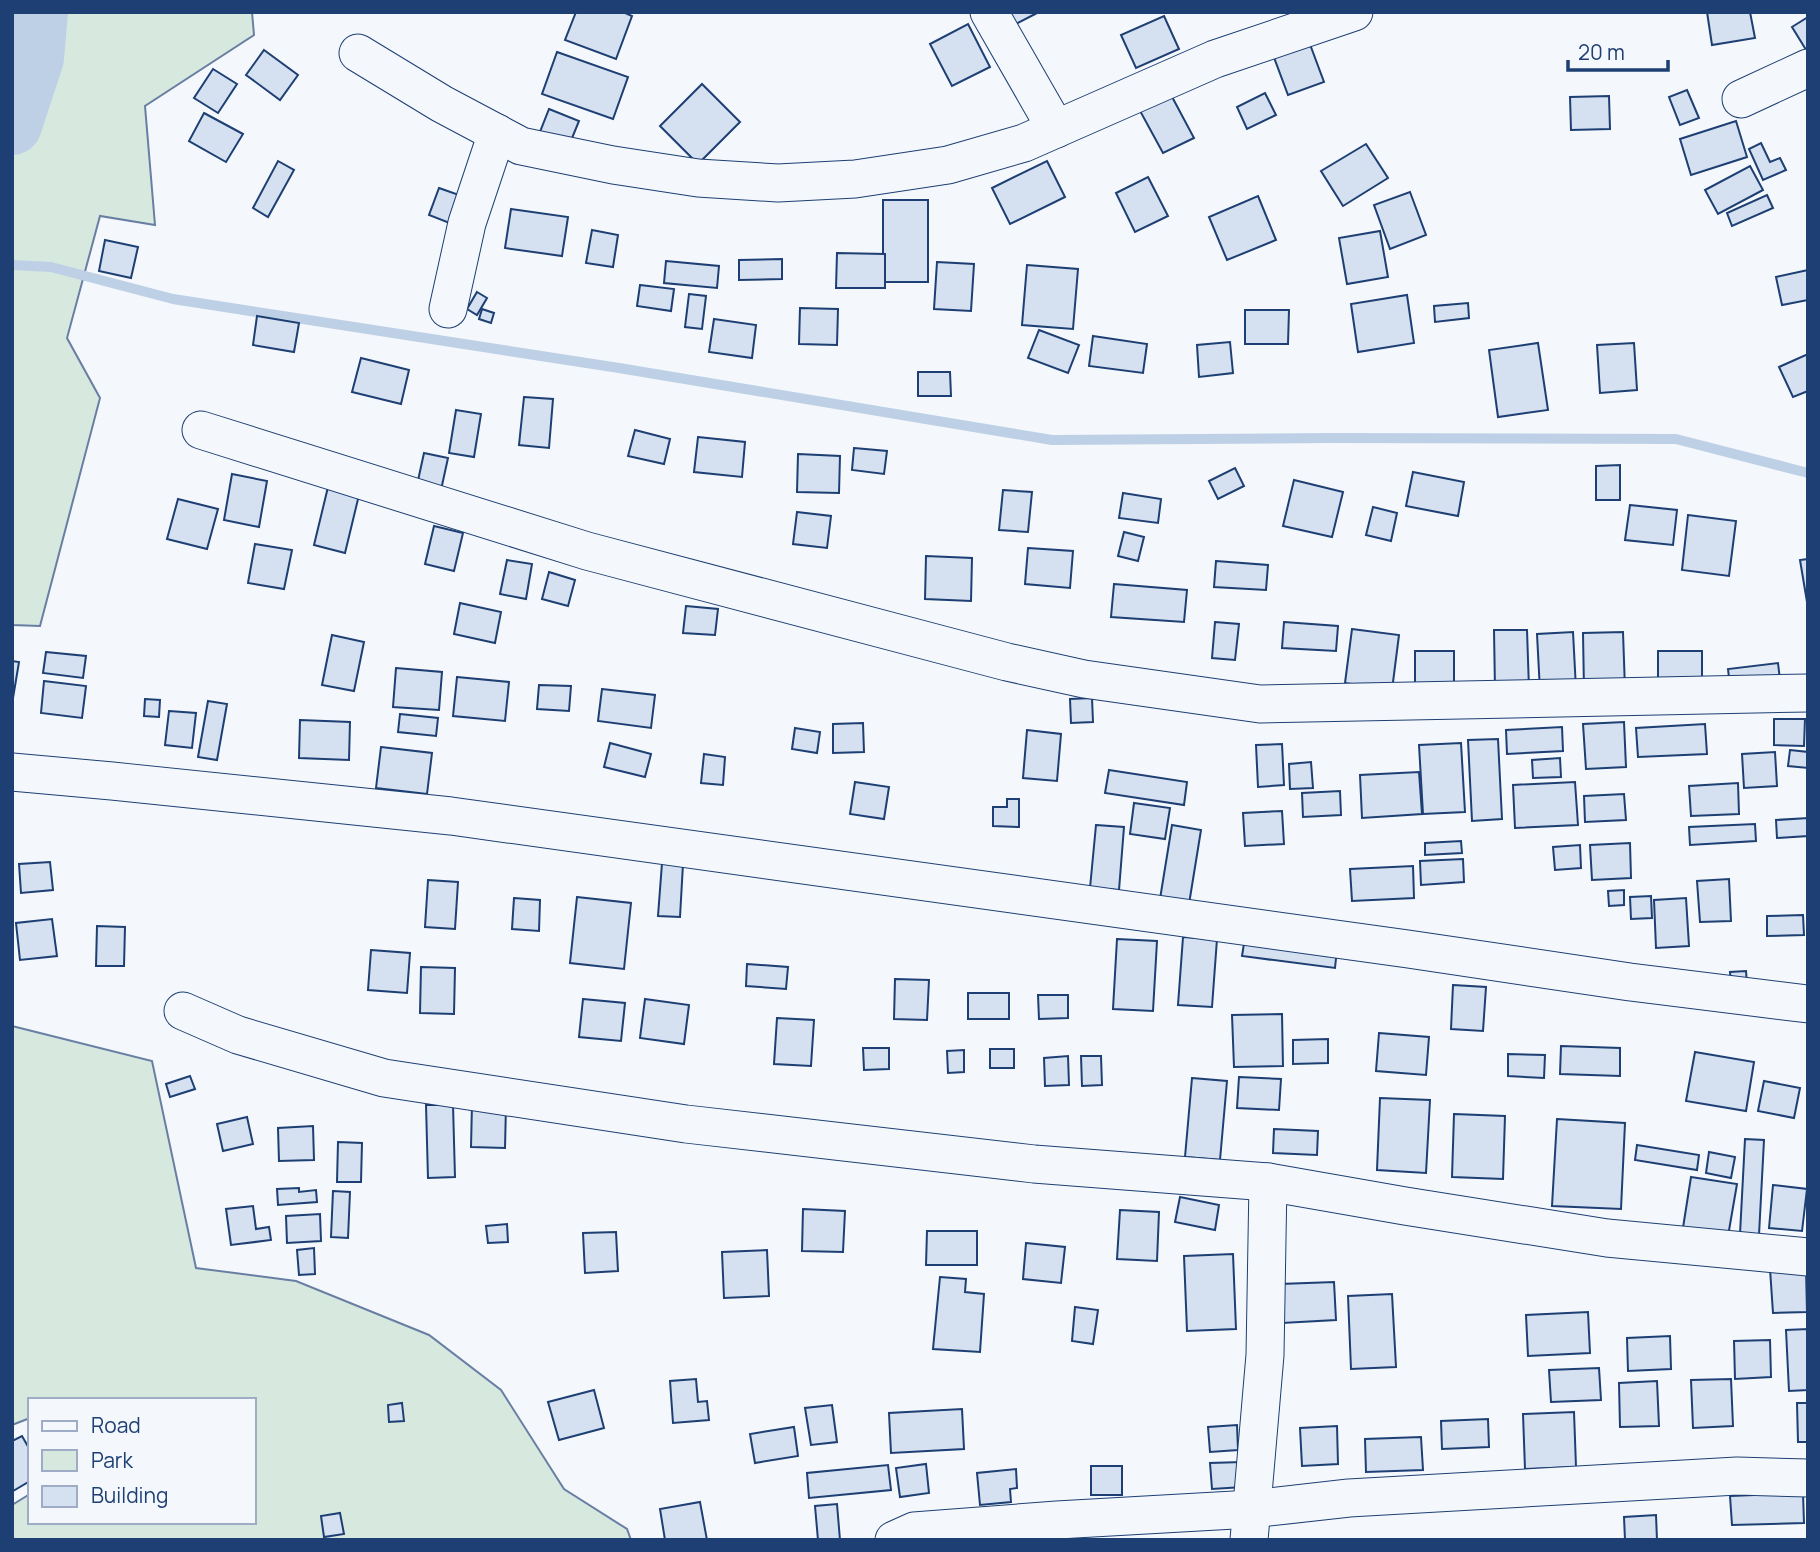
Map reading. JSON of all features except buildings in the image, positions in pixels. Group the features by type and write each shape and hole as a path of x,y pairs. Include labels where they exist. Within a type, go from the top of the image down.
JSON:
{"street":[{"path":"989,12 1056,129"},
{"path":"358,53 442,104 521,146 613,165 698,178 778,183 855,179 948,165 1024,143 1215,59 1354,12"},
{"path":"1741,99 1808,68"},
{"path":"448,309 467,223 497,133"},
{"path":"201,429 587,551 994,659 1084,679 1260,704 1808,693"},
{"path":"12,772 451,816 1630,982 1808,1004"},
{"path":"183,1011 238,1035 384,1079 728,1129 1034,1164 1268,1182 1607,1238 1808,1257"},
{"path":"1251,1524 1265,1355 1268,1182"},
{"path":"894,1540 914,1531 1057,1520 1251,1524 1349,1498 1737,1476 1808,1478"}],"green space":[{"path":"12,12 252,12 254,35 145,106 155,225 100,216 67,338 100,398 40,626 12,625"},
{"path":"12,1026 152,1061 196,1268 296,1281 429,1335 501,1390 564,1489 627,1529 631,1540 12,1540 12,1505 28,1495 28,1524 256,1524 256,1398 28,1398 28,1419 12,1425"}],"waterway":[{"path":"12,125 34,58 38,12"},
{"path":"12,265 51,267 173,299 619,368 1052,440 1676,439 1808,473"}]}
